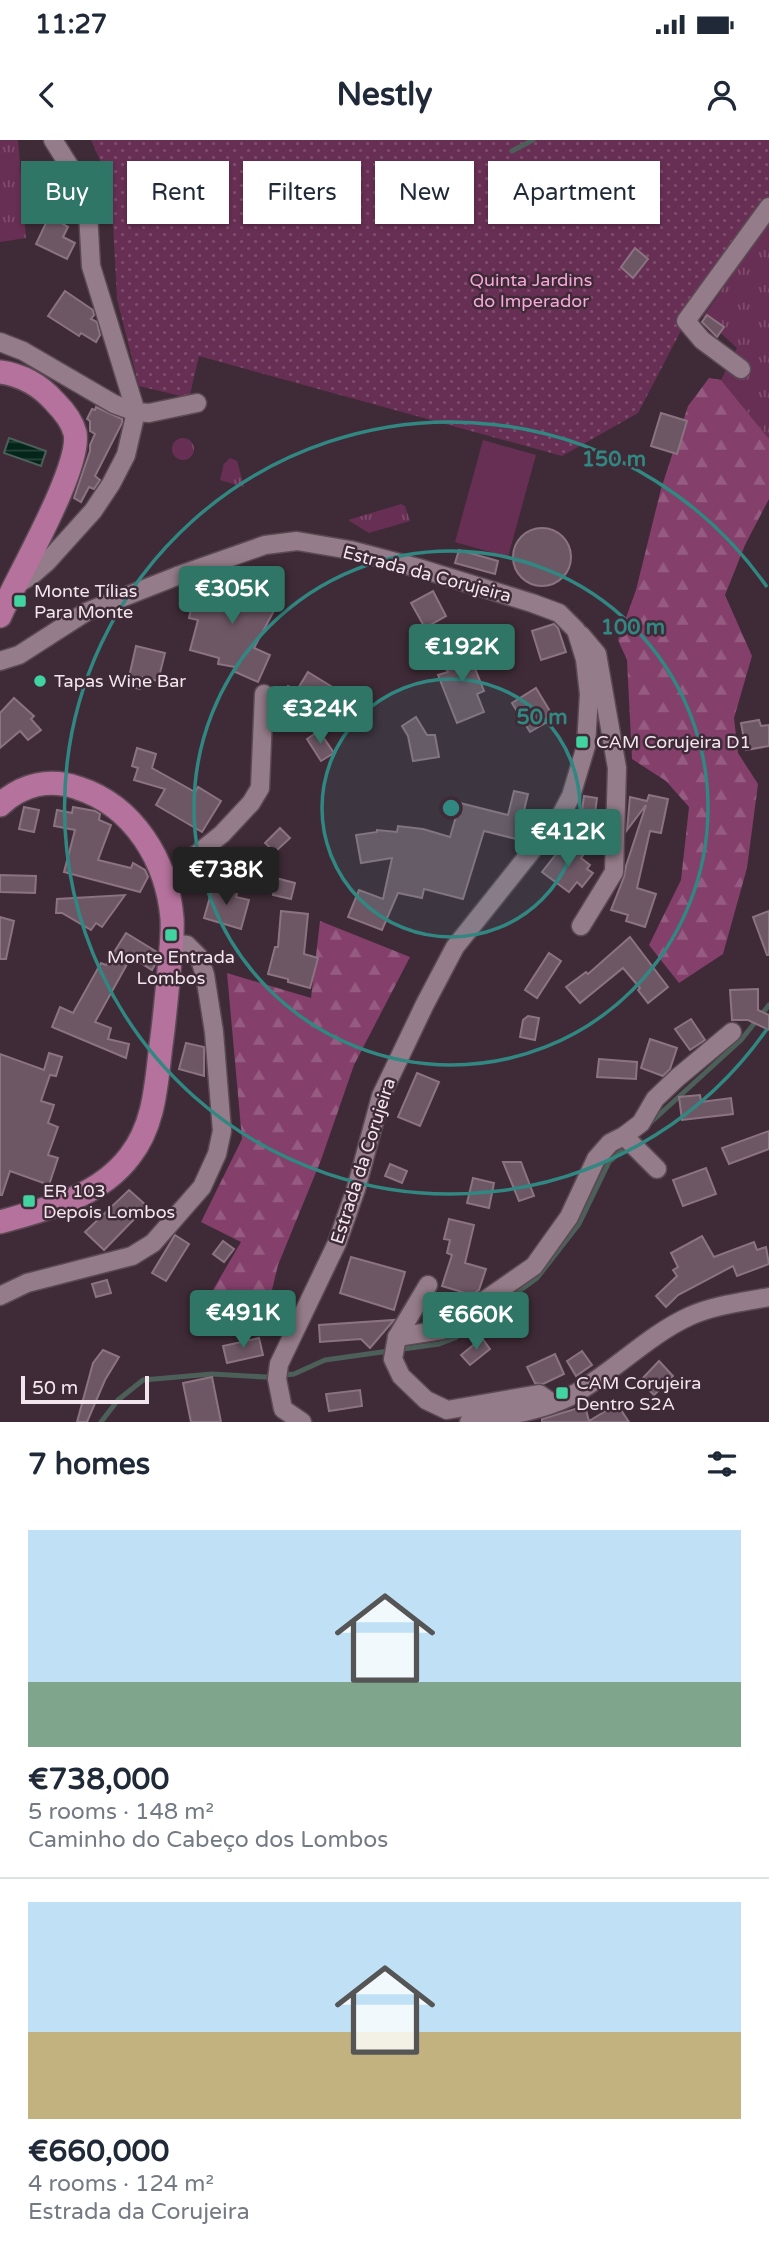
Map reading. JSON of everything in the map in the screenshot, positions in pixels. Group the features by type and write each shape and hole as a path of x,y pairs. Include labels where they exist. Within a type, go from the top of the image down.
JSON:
{"main road":[{"path":"0,372 21,377 44,390 64,412 76,435 71,467 0,616"},
{"path":"0,805 21,789 43,783 67,784 105,800 121,811 145,838 167,889 172,920 164,1027 154,1099 145,1133 129,1158 80,1197 50,1209 0,1222"}],"street":[{"path":"14,586 47,562 93,511 126,455 136,412 91,266 87,194 52,140"},
{"path":"741,369 702,340 686,321 769,206"},
{"path":"0,342 23,351 114,404 136,412 149,413 197,403"},
{"name":"Estrada da Corujeira","path":"0,661 19,654 99,606 265,545 297,541 350,550 532,603 559,613 576,630 585,659 589,694 586,746 571,796 562,813 455,947 381,1096 356,1189 337,1243 279,1364 277,1379 283,1409 302,1422"},
{"path":"576,630 597,654 617,768 614,872 581,926"},
{"path":"167,889 186,863 222,834 251,803 260,788 264,694"},
{"path":"0,1296 27,1283 132,1256 153,1243 202,1187 222,1131 214,1031 205,975 199,957 187,945 171,943"},
{"path":"397,1337 442,1330 534,1266 569,1217 596,1159 610,1143 627,1139 655,1099 677,1077 732,1032"},
{"path":"627,1139 657,1168"},
{"path":"428,1285 397,1337 393,1359 401,1376 426,1400 447,1410 539,1394 552,1403"},
{"path":"469,1422 552,1403 579,1391 670,1326 692,1314 769,1297"}],"green space":[{"path":"0,140 18,140 21,224 25,224 26,238 0,242"},
{"name":"Quinta Jardins do Imperador","path":"91,140 769,140 769,206 686,321 638,413 562,456 199,356 189,398 139,386 117,299 113,161 100,161"},
{"path":"769,222 769,439 721,380 737,348 703,317"},
{"path":"709,378 721,380 769,439 769,499 745,545 725,595 752,656 734,718 738,753 758,784 747,868 723,954 679,983 649,945 681,880 689,807 666,781 632,759 627,660 618,640 636,590 661,489 688,406"},
{"path":"183,438 191,441 194,449 191,457 183,460 175,457 172,449 175,441"},
{"path":"483,440 536,455 508,557 455,542"},
{"path":"230,458 237,461 244,487 220,480 224,464"},
{"path":"401,504 405,506 410,521 369,533 348,520"},
{"path":"320,921 410,957 354,1065 321,1160 278,1265 272,1290 200,1312 241,1242 201,1222 242,1139 227,973 311,998"}],"shaded area":[{"path":"9,438 46,451 41,466 4,453"}],"building":[{"path":"46,224 63,224 68,227 63,237 75,243 67,259 36,244"},
{"path":"635,248 648,259 633,278 621,267"},
{"path":"65,291 93,310 91,319 97,322 100,335 96,342 81,333 79,336 48,316"},
{"path":"707,315 724,327 717,337 702,322"},
{"path":"96,407 122,419 122,423 95,476 100,480 94,489 89,487 81,502 74,498 95,434 90,431 90,421 87,419"},
{"path":"661,413 687,421 677,454 651,446"},
{"path":"536,528 548,528 563,536 571,551 571,563 563,578 548,586 536,586 521,578 513,563 513,551 521,536"},
{"path":"459,550 498,561 495,574 455,563"},
{"path":"236,580 277,597 276,607 254,648 270,655 258,682 233,671 235,667 218,664 219,658 190,650 198,620 189,618 197,582 232,590"},
{"path":"433,591 446,616 425,628 411,603"},
{"path":"554,624 558,628 566,652 541,660 532,631"},
{"path":"464,641 484,691 477,694 484,712 457,723 438,675 448,672 440,658"},
{"path":"136,646 165,653 158,681 143,677 140,689 127,686"},
{"path":"308,672 334,688 319,720 281,702 288,686 297,690"},
{"path":"536,688 554,718 530,732 512,703"},
{"path":"14,698 34,716 31,719 41,730 28,740 20,731 0,748 0,713"},
{"path":"416,717 427,735 435,735 439,757 413,761 408,736 402,726"},
{"path":"759,720 761,726 769,725 769,746 746,750 741,723"},
{"path":"319,731 334,753 321,761 307,739"},
{"path":"137,748 156,754 152,768 195,792 198,787 221,801 202,832 156,805 165,789 134,780 138,768 132,766"},
{"path":"514,791 528,794 521,823 528,825 524,841 484,831 463,899 424,889 422,898 398,893 382,930 348,917 359,890 383,899 392,858 361,863 356,835 377,830 397,832 398,826 423,829 450,837 460,803 508,815"},
{"path":"649,795 668,799 661,833 650,831 637,888 656,894 645,927 626,921 628,915 611,910 646,805 627,830 630,797 647,801"},
{"path":"584,796 597,798 595,813 582,811"},
{"path":"24,807 39,810 34,832 19,829"},
{"path":"73,807 95,811 100,814 99,820 111,825 98,860 131,868 133,863 145,870 148,877 140,892 64,872 75,830 54,826 57,810 72,813"},
{"path":"280,828 290,838 275,852 265,843"},
{"path":"572,845 584,854 581,858 590,865 587,869 593,873 582,887 577,882 569,892 542,872 561,848 567,853"},
{"path":"0,875 36,876 35,893 0,892"},
{"path":"276,878 295,883 291,899 273,895"},
{"path":"214,883 238,890 236,897 249,900 241,929 204,918"},
{"path":"125,895 102,927 96,923 91,930 62,913 56,913 57,899"},
{"path":"281,911 308,914 304,954 318,958 310,988 268,974 275,947 278,947"},
{"path":"769,911 769,955 767,955 753,917"},
{"path":"0,917 14,921 6,959 0,959"},
{"path":"126,933 157,952 156,963 152,970 131,957 95,1022 111,1028 108,1039 129,1044 126,1058 52,1027 60,1007 73,1013 101,963 106,965"},
{"path":"630,937 668,987 648,1003 638,990 640,988 623,968 580,1003 566,987 586,972 588,974"},
{"path":"549,953 561,961 537,998 525,990"},
{"path":"758,989 758,1010 769,1015 769,1030 748,1020 732,1020 730,990"},
{"path":"528,1016 539,1018 535,1040 520,1037 523,1020"},
{"path":"691,1019 705,1040 690,1050 675,1029"},
{"path":"650,1039 677,1048 670,1069 663,1076 641,1068"},
{"path":"186,1043 204,1047 204,1076 179,1069"},
{"path":"49,1053 62,1057 56,1076 50,1075 41,1101 54,1105 48,1123 58,1127 48,1155 58,1158 49,1185 10,1171 0,1195 0,1054 44,1070"},
{"path":"599,1059 637,1062 636,1079 597,1077"},
{"path":"417,1073 439,1082 420,1126 398,1117"},
{"path":"700,1095 701,1102 731,1098 733,1114 682,1120 679,1097"},
{"path":"769,1131 769,1149 729,1164 722,1148"},
{"path":"503,1162 521,1162 534,1196 519,1201"},
{"path":"390,1164 407,1171 402,1183 385,1176"},
{"path":"706,1168 716,1194 683,1206 673,1180"},
{"path":"473,1178 494,1183 489,1208 467,1203"},
{"path":"129,1190 147,1206 104,1250 85,1232"},
{"path":"449,1219 474,1225 465,1263 486,1269 479,1290 472,1295 442,1286 452,1255 447,1253 450,1240 444,1239"},
{"path":"175,1235 189,1244 166,1281 152,1273"},
{"path":"702,1236 714,1257 754,1242 757,1250 766,1247 769,1264 737,1276 733,1266 678,1295 666,1307 656,1296 677,1276 673,1270 678,1267 671,1253"},
{"path":"223,1241 234,1249 224,1262 213,1254"},
{"path":"351,1257 405,1272 394,1310 340,1293"},
{"path":"107,1280 111,1293 96,1297 92,1284"},
{"path":"394,1320 370,1348 361,1339 320,1342 319,1325"},
{"path":"259,1338 263,1355 227,1363 223,1346"},
{"path":"482,1338 490,1349 470,1365 461,1355"},
{"path":"103,1350 119,1357 105,1380 87,1422 77,1422 93,1363"},
{"path":"582,1351 592,1365 576,1376 567,1361"},
{"path":"555,1354 564,1374 543,1384 535,1383 527,1367"},
{"path":"659,1361 673,1376 654,1395 640,1381"},
{"path":"212,1377 221,1422 191,1422 183,1383"},
{"path":"360,1390 362,1406 329,1411 326,1394"},
{"path":"617,1404 629,1422 542,1422 542,1419 585,1406 589,1421"}],"waterway":[{"path":"512,151 533,140"},
{"path":"649,1124 741,1040 769,1005"},
{"path":"101,1422 118,1400 143,1380 212,1374 265,1377 294,1374 325,1360 439,1344 455,1338 537,1278 579,1224 609,1162 627,1146"}],"place":[{"name":"Monte Tílias Para Monte","path":"20,601"},
{"name":"Tapas Wine Bar","path":"40,681"},
{"name":"CAM Corujeira D1","path":"582,742"},
{"name":"Monte Entrada Lombos","path":"171,935"},
{"name":"ER 103 Depois Lombos","path":"29,1201"},
{"name":"CAM Corujeira Dentro S2A","path":"562,1393"}]}
